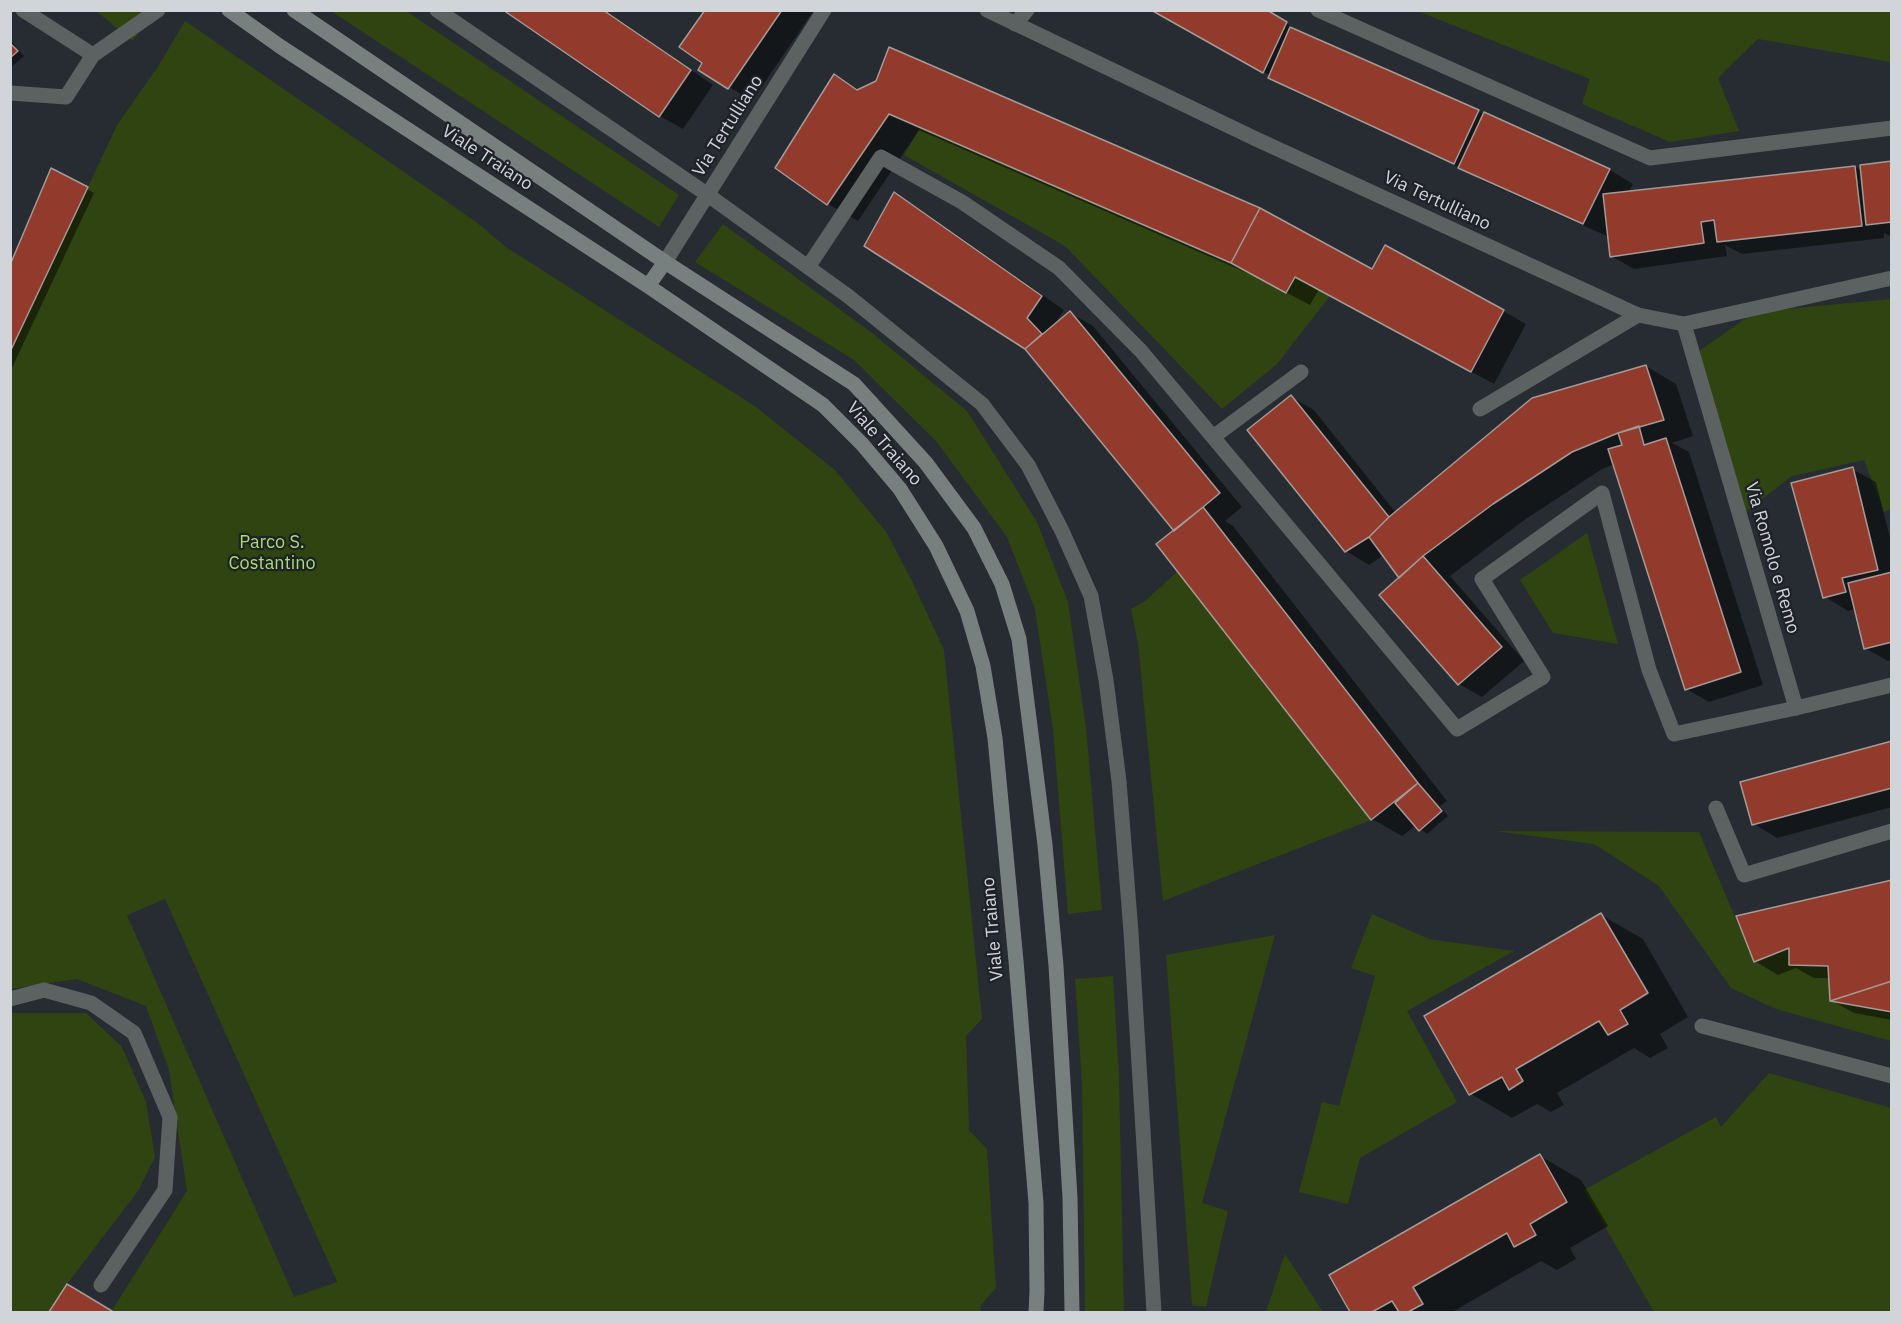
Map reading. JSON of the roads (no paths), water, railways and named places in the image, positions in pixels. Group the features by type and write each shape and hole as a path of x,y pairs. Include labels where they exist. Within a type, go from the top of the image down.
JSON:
{"main road":[{"name":"Viale Traiano","path":"229,10 291,54 648,286 823,405 862,444 900,489 936,546 967,611 983,666 996,750 1036,1203 1037,1291 1035,1312"},
{"name":"Viale Traiano","path":"294,10 665,262 854,384 926,463 974,528 1002,584 1019,639 1044,845 1058,1001 1070,1198 1072,1312"},
{"path":"648,286 665,262"}],"street":[{"path":"22,10 93,55"},
{"path":"10,93 66,97 93,55 158,10"},
{"path":"437,10 708,195 848,296 982,404 1028,465 1062,531 1091,596 1106,680 1119,781 1131,932 1154,1312"},
{"name":"Via Tertulliano","path":"665,262 824,10"},
{"name":"Via Tertulliano","path":"987,10 1256,139 1638,315 1684,324 1892,279"},
{"path":"1016,24 1027,10"},
{"path":"1318,10 1650,159 1892,128"},
{"path":"808,267 881,157 962,202 1059,268 1141,351 1457,729 1543,677 1482,579 1602,493 1649,670 1674,734 1892,685"},
{"path":"1480,409 1638,315"},
{"name":"Via Romolo e Remo","path":"1684,324 1796,708"},
{"path":"1213,437 1301,372"},
{"path":"1716,808 1744,875 1892,831"},
{"path":"10,999 44,990 91,1003 134,1033 170,1117 165,1190 101,1285"},
{"path":"1702,1026 1892,1076"}],"park label":[{"name":"Parco S. Costantino","path":"272,553"}]}
